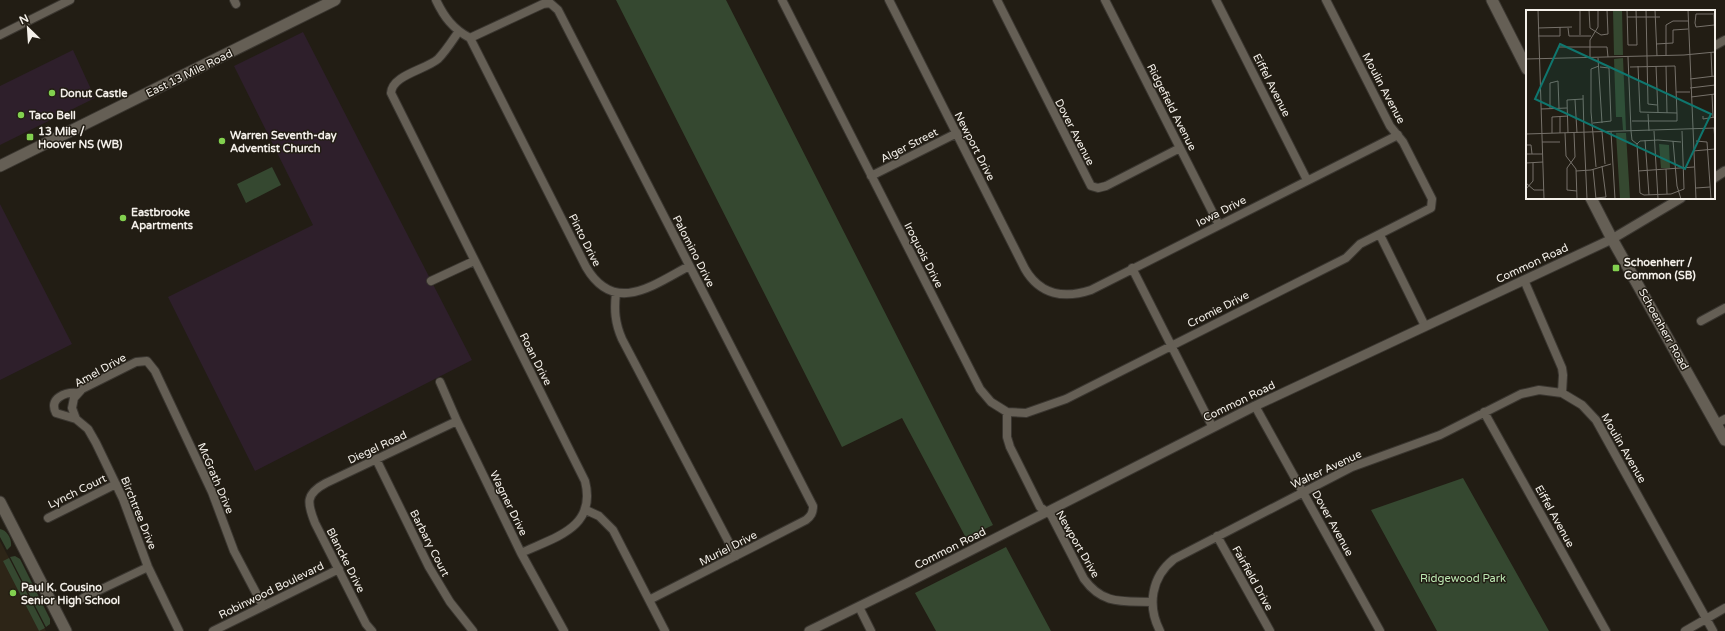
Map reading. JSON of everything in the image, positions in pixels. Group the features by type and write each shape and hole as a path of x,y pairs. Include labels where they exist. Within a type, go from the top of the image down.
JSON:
{"main road":[{"name":"East 13 Mile Road","path":"0,166 335,0"},
{"path":"1492,0 1526,66"},
{"name":"Schoenherr Road","path":"1592,199 1612,239 1721,421 1725,440"},
{"path":"0,502 66,631"}],"street":[{"path":"0,35 70,0"},
{"path":"436,0 449,23 470,38"},
{"name":"Iroquois Drive","path":"782,0 980,389 993,404 1007,412"},
{"name":"Newport Drive","path":"889,0 1025,269 1036,282 1052,292"},
{"name":"Dover Avenue","path":"996,0 1091,186 1098,188 1106,186 1180,148"},
{"name":"Ridgefield Avenue","path":"1105,0 1218,225"},
{"name":"Eiffel Avenue","path":"1216,0 1307,180"},
{"name":"Moulin Avenue","path":"1326,0 1390,126 1403,142 1432,199 1432,207"},
{"name":"Palomino Drive","path":"470,38 538,6 550,3 562,15 689,266 810,498 814,511"},
{"name":"Roan Drive","path":"459,31 438,59 398,80 391,88 393,100 582,473 587,488 586,510"},
{"name":"Pinto Drive","path":"470,38 586,267 597,282 603,287 616,293"},
{"path":"1715,45 1725,40"},
{"name":"Alger Street","path":"871,176 957,133"},
{"name":"Iowa Drive","path":"1052,292 1062,295 1078,294 1090,290 1398,135"},
{"path":"1715,177 1725,172"},
{"name":"Common Road","path":"809,631 1046,512 1212,426 1612,239 1680,199"},
{"name":"Cromie Drive","path":"1007,412 1026,413 1056,404 1346,258 1360,244 1432,207"},
{"path":"1380,235 1425,326"},
{"path":"431,281 474,261"},
{"path":"689,266 647,289 637,292 616,293 614,308 615,318 622,339 736,556"},
{"path":"1132,268 1212,426"},
{"path":"1524,280 1562,368 1562,393"},
{"path":"1701,321 1725,308"},
{"name":"Amel Drive","path":"72,408 74,398 77,393 136,362 147,361"},
{"name":"McGrath Drive","path":"147,361 155,371 195,455 212,492 234,551 262,606"},
{"name":"Wagner Drive","path":"440,382 457,421 521,554 564,631"},
{"name":"Walter Avenue","path":"1152,602 1157,580 1168,563 1179,555 1352,467 1440,435 1514,396 1528,392 1550,391 1562,393"},
{"path":"76,419 56,413 54,405 55,401 62,396 77,393"},
{"name":"Moulin Avenue","path":"1562,393 1582,405 1596,420 1713,631"},
{"name":"Dover Avenue","path":"1255,406 1380,631"},
{"name":"Birchtree Drive","path":"72,408 76,419 92,436 116,484 148,567 179,631"},
{"path":"1007,412 1007,437 1010,447 1040,507 1046,512"},
{"name":"Eiffel Avenue","path":"1484,412 1606,631"},
{"name":"Diegel Road","path":"310,497 319,487 457,421"},
{"name":"Barbary Court","path":"376,459 429,567 450,602 473,631"},
{"name":"Lynch Court","path":"48,518 116,484"},
{"name":"Blancke Drive","path":"310,497 309,507 315,524 366,624 372,631"},
{"path":"521,554 569,530 580,521 586,510 599,516 613,530 665,631"},
{"name":"Muriel Drive","path":"649,600 806,520 811,517 814,511"},
{"name":"Newport Drive","path":"1046,512 1051,515 1084,579 1091,588 1101,596 1111,600 1152,602"},
{"name":"Fairfield Drive","path":"1217,536 1270,631"},
{"path":"83,598 148,567"},
{"name":"Robinwood Boulevard","path":"213,631 339,569"},
{"path":"1152,602 1153,612 1160,631"},
{"path":"859,607 871,631"},
{"path":"1685,631 1725,608"}],"shaded area":[{"path":"303,32 472,360 255,471 168,297 313,225 234,66"},
{"path":"73,50 95,98 0,145 0,86"},
{"path":"0,204 72,344 0,380"},
{"name":"Paul K. Cousino Senior High School","path":"0,541 9,558 46,631 0,631"}],"green space":[{"path":"616,0 726,0 993,525 966,538 902,418 842,447"},
{"path":"272,167 281,185 246,203 237,184"},
{"name":"Ridgewood Park","path":"1463,478 1549,631 1437,631 1371,510"},
{"path":"0,529 5,531 10,538 11,546 7,550 0,537"},
{"path":"1006,547 1051,631 936,631 915,593"},
{"path":"15,556 20,559 50,619 50,624 46,627 10,557"},
{"path":"9,558 45,628 39,631 3,561"}],"place":[{"name":"Donut Castle","path":"52,93"},
{"name":"Taco Bell","path":"21,115"},
{"name":"13 Mile / Hoover NS (WB)","path":"30,137"},
{"name":"Warren Seventh-day Adventist Church","path":"222,141"},
{"name":"Eastbrooke Apartments","path":"123,218"},
{"name":"Schoenherr / Common (SB)","path":"1616,268"},
{"name":"Paul K. Cousino Senior High School","path":"13,593"}]}
